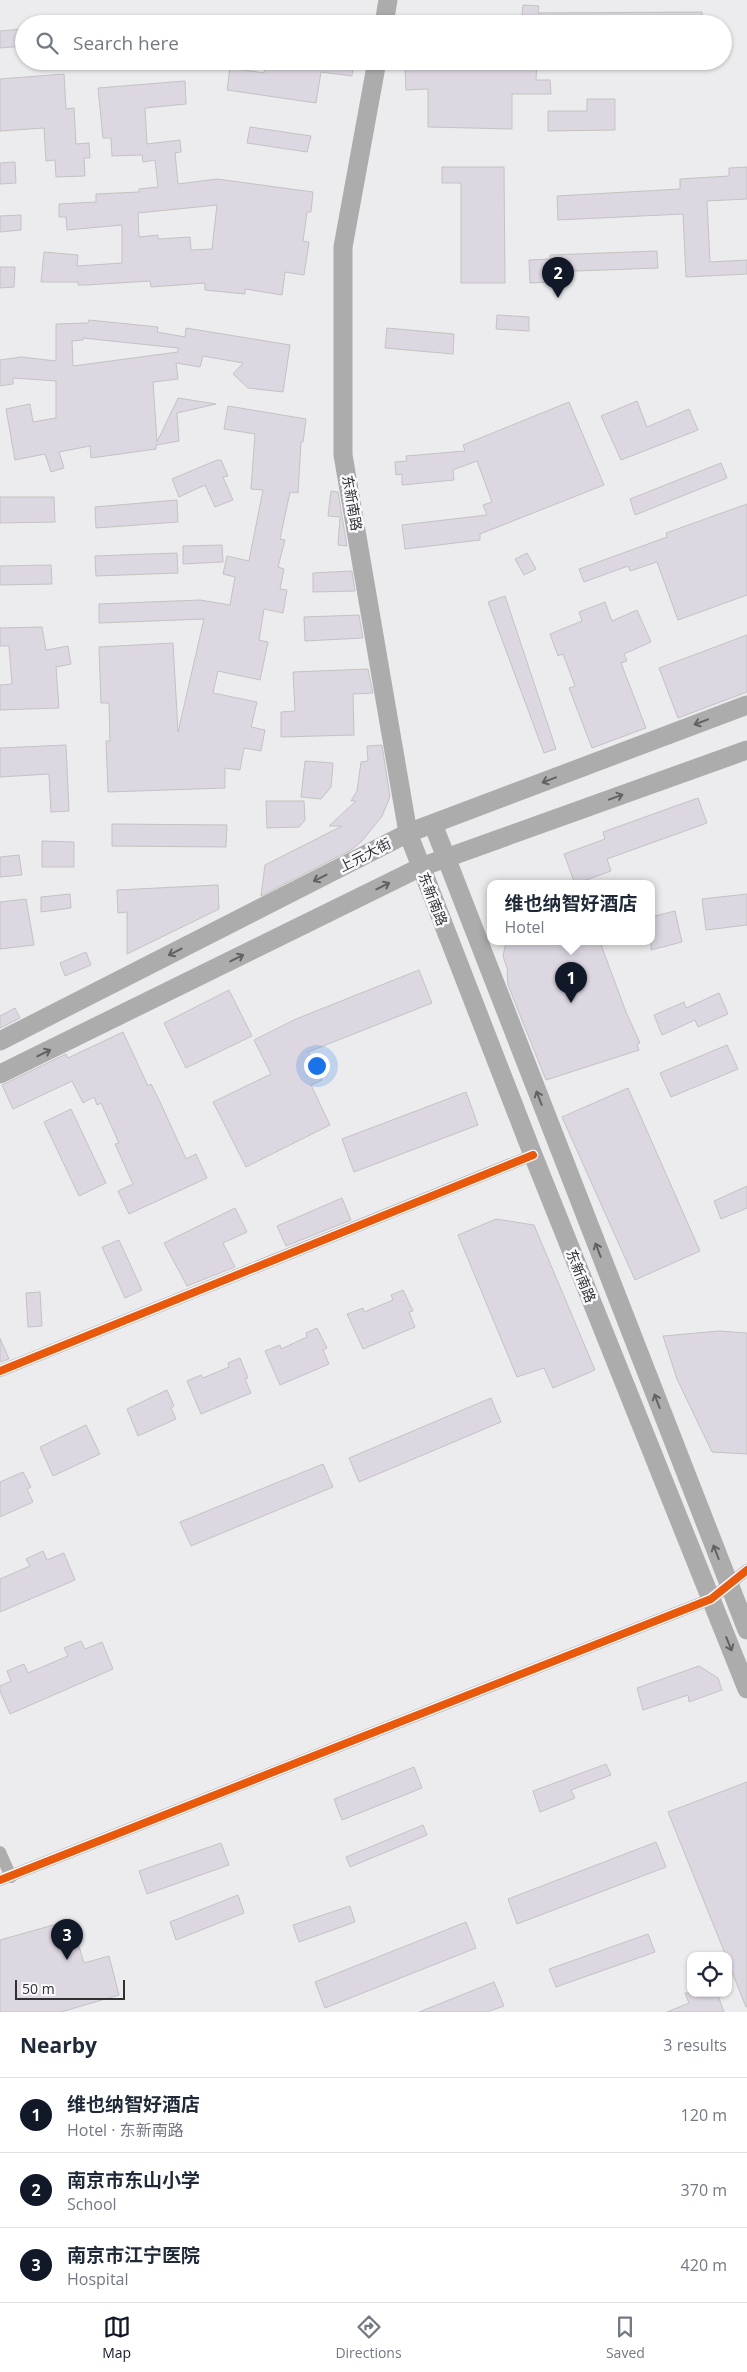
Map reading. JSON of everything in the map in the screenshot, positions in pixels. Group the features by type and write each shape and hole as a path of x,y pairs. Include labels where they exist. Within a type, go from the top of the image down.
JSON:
{"main road":[{"path":"386,15 388,0"},
{"name":"东新南路","path":"375,70 343,247 343,455 408,833 533,1155 747,1690"},
{"name":"上元大街","path":"0,1041 408,833 747,705"},
{"path":"0,1074 421,867 747,750"},
{"name":"东新南路","path":"433,824 747,1630"}],"street":[{"path":"0,1371 533,1155"},
{"path":"0,1852 5,1878 711,1598 747,1570"}],"building":[{"path":"523,5 539,6 538,13 702,12 702,15 522,15"},
{"path":"15,30 15,47 0,48 0,31"},
{"path":"230,70 264,73 264,70 353,70 352,76 321,72 316,103 227,90"},
{"path":"405,70 537,70 536,80 550,80 551,94 512,94 512,129 428,127 428,89 406,90"},
{"path":"64,74 66,109 74,108 76,144 89,143 90,158 84,158 85,176 56,177 55,160 46,161 44,128 0,131 0,79"},
{"path":"185,81 186,104 145,108 147,144 180,140 181,152 175,153 178,184 217,179 313,192 311,212 307,212 303,241 309,242 304,275 285,272 282,295 245,289 245,294 205,290 205,283 151,287 150,281 87,285 78,285 78,282 41,282 44,252 78,255 77,266 122,263 122,225 67,230 66,217 59,217 59,204 96,202 96,194 139,192 139,189 158,187 155,160 143,162 142,155 112,156 111,138 103,138 98,88","holes":["217,205 212,249 191,250 190,237 158,239 158,235 139,237 138,213"]},
{"path":"587,99 615,99 615,130 548,131 548,111 587,111"},
{"path":"250,127 311,136 307,152 247,143"},
{"path":"15,162 16,183 0,184 0,163"},
{"path":"442,167 504,167 505,283 461,283 461,183 442,183"},
{"path":"747,167 747,199 707,201 710,262 747,260 747,274 686,277 683,214 558,220 557,196 680,189 680,179 729,176 729,168"},
{"path":"21,215 21,230 0,232 0,216"},
{"path":"657,251 658,268 549,272 549,282 530,283 529,260 550,259 550,255"},
{"path":"0,267 15,267 14,287 0,288"},
{"path":"497,315 529,317 529,331 496,329"},
{"path":"89,320 158,327 157,332 185,337 186,328 290,345 283,392 248,388 233,374 243,363 203,356 200,367 176,363 178,379 153,382 157,442 178,398 216,404 177,413 179,441 156,445 156,449 91,458 90,446 59,452 64,468 51,472 45,454 15,460 6,409 30,404 33,422 56,418 56,381 13,378 13,384 0,386 0,360 21,357 56,361 56,324 88,323","holes":["83,338 178,348 178,352 73,366 72,341 83,340"]},
{"path":"387,328 454,334 453,354 385,348"},
{"path":"637,401 647,427 689,409 698,430 621,460 601,416"},
{"path":"569,402 604,485 480,534 480,540 405,549 402,525 487,515 483,505 492,502 477,461 453,470 454,480 402,485 402,474 396,475 395,462 407,461 406,456 465,451 463,445"},
{"path":"228,406 306,419 303,442 301,442 298,493 290,492 280,539 285,540 278,567 284,569 280,589 287,590 283,613 264,609 259,640 268,642 260,680 218,671 213,693 257,702 251,727 265,730 261,751 244,748 240,770 225,768 225,788 108,792 106,741 110,741 109,703 101,703 99,647 173,643 178,732 204,619 99,623 99,604 200,600 230,605 235,577 223,574 227,556 249,561 263,490 251,489 255,434 224,429"},
{"path":"221,460 228,476 223,477 233,500 215,507 205,485 179,497 172,479"},
{"path":"721,463 727,478 635,515 630,499"},
{"path":"331,491 338,492 347,546 338,545 340,517 328,516"},
{"path":"0,497 54,497 55,522 0,523"},
{"path":"177,500 178,522 96,528 95,507"},
{"path":"747,504 747,595 678,620 657,562 630,571 628,566 584,582 579,569 667,537 666,533"},
{"path":"222,545 223,562 183,564 183,546"},
{"path":"177,553 178,573 96,576 95,556"},
{"path":"527,553 536,569 524,575 515,559"},
{"path":"51,565 52,584 0,585 0,566"},
{"path":"352,571 355,591 313,592 313,573"},
{"path":"505,596 556,749 544,753 488,602"},
{"path":"605,602 612,621 637,610 651,642 624,654 627,661 621,663 646,728 592,748 569,688 575,686 563,654 558,656 550,634 582,621 579,612"},
{"path":"359,615 363,638 305,641 304,617"},
{"path":"42,627 46,650 68,646 71,664 56,667 59,708 0,710 0,685 12,684 9,646 0,646 0,628"},
{"path":"747,635 747,692 678,718 659,668"},
{"path":"368,669 373,693 353,694 354,735 281,737 281,712 295,711 293,672"},
{"path":"66,745 69,811 51,812 49,774 0,777 0,748"},
{"path":"382,745 390,797 382,816 362,841 351,850 261,896 265,865 342,826 329,826 356,801 351,801 357,791 361,762 368,761 367,746"},
{"path":"305,761 333,763 331,787 321,799 301,797"},
{"path":"698,798 707,823 607,859 611,871 586,880 574,880 564,854 605,839 603,832"},
{"path":"266,801 304,801 305,820 299,827 267,828"},
{"path":"112,824 227,825 226,847 112,846"},
{"path":"42,841 74,842 74,867 42,867"},
{"path":"19,855 22,875 0,877 0,857"},
{"path":"218,885 219,909 127,954 127,912 118,913 117,890"},
{"path":"70,894 71,908 41,912 41,897"},
{"path":"747,894 747,925 706,930 702,899"},
{"path":"26,899 34,945 0,949 0,902"},
{"path":"675,911 682,942 651,950 651,945 655,945 655,916"},
{"path":"505,945 601,945 626,1012 640,1043 637,1044 639,1050 546,1080 508,985 508,971 503,956"},
{"path":"86,952 91,965 65,976 60,963"},
{"path":"419,970 432,1003 308,1052 322,1080 311,1085 330,1125 246,1167 213,1102 271,1074 254,1040 296,1019"},
{"path":"229,990 252,1036 186,1068 164,1023"},
{"path":"719,993 728,1014 698,1027 695,1020 662,1035 654,1015 684,1002 686,1008"},
{"path":"15,1008 20,1018 0,1028 0,1016"},
{"path":"123,1032 148,1086 151,1084 161,1104 186,1159 196,1154 207,1178 129,1214 118,1191 133,1184 115,1144 119,1143 101,1103 97,1105 94,1097 83,1103 72,1081 13,1109 2,1085 66,1054 68,1058"},
{"path":"727,1045 738,1069 671,1097 660,1073"},
{"path":"628,1088 700,1251 635,1280 562,1117"},
{"path":"466,1092 478,1125 354,1172 342,1139"},
{"path":"71,1109 106,1183 79,1196 44,1122"},
{"path":"747,1186 747,1208 721,1219 714,1201"},
{"path":"342,1198 351,1220 286,1246 277,1226"},
{"path":"235,1208 247,1232 223,1243 235,1267 187,1286 164,1243"},
{"path":"496,1219 534,1225 595,1370 553,1388 544,1368 517,1377 458,1235"},
{"path":"119,1240 142,1290 125,1298 102,1247"},
{"path":"403,1290 413,1311 409,1312 415,1327 363,1349 347,1314 363,1308 364,1312 393,1300 391,1295"},
{"path":"40,1292 42,1326 28,1327 26,1293"},
{"path":"317,1328 327,1348 323,1350 329,1364 280,1385 265,1351 280,1345 281,1349 307,1337 306,1333"},
{"path":"719,1331 747,1333 747,1454 712,1452 677,1379 663,1336"},
{"path":"0,1338 9,1359 0,1362"},
{"path":"240,1358 248,1378 245,1379 251,1393 201,1414 187,1381 201,1375 203,1378 229,1367 228,1363"},
{"path":"167,1390 174,1406 171,1408 176,1419 138,1436 127,1409"},
{"path":"491,1398 501,1422 359,1482 349,1458"},
{"path":"86,1425 100,1454 53,1476 40,1447"},
{"path":"323,1464 333,1487 191,1546 180,1522"},
{"path":"23,1472 31,1487 27,1489 33,1502 0,1517 0,1482"},
{"path":"43,1551 47,1560 64,1553 75,1580 0,1612 0,1579 30,1566 26,1559"},
{"path":"81,1641 85,1649 102,1642 113,1669 10,1714 0,1691 0,1686 11,1681 7,1671 24,1664 28,1673 68,1656 64,1648"},
{"path":"699,1666 718,1678 722,1690 689,1702 688,1695 643,1710 637,1688"},
{"path":"606,1764 611,1775 571,1790 575,1798 540,1812 533,1791"},
{"path":"414,1767 422,1788 342,1820 334,1799"},
{"path":"747,1782 747,2007 732,1972 732,1952 724,1952 668,1812"},
{"path":"423,1825 427,1835 350,1867 346,1857"},
{"path":"656,1842 666,1867 517,1924 508,1899"},
{"path":"221,1843 229,1865 147,1894 139,1871"},
{"path":"238,1895 244,1913 176,1940 170,1922"},
{"path":"350,1906 355,1922 299,1942 293,1925"},
{"path":"71,1920 84,1963 109,1956 119,1995 61,2012 0,2012 0,1940"},
{"path":"466,1922 476,1948 325,2008 315,1982"},
{"path":"648,1934 655,1952 556,1987 549,1969"},
{"path":"494,1982 504,2006 487,2012 419,2012"},
{"path":"685,1993 687,1993 687,1997 718,1997 724,2012 667,2012 689,2003"}],"cycle path":[{"path":"0,1371 533,1155"},
{"path":"0,1880 711,1599 747,1570"}],"place":[{"name":"南京市东山小学","path":"558,298"},
{"name":"维也纳智好酒店","path":"571,1003"},
{"name":"南京市江宁医院","path":"67,1960"}]}
